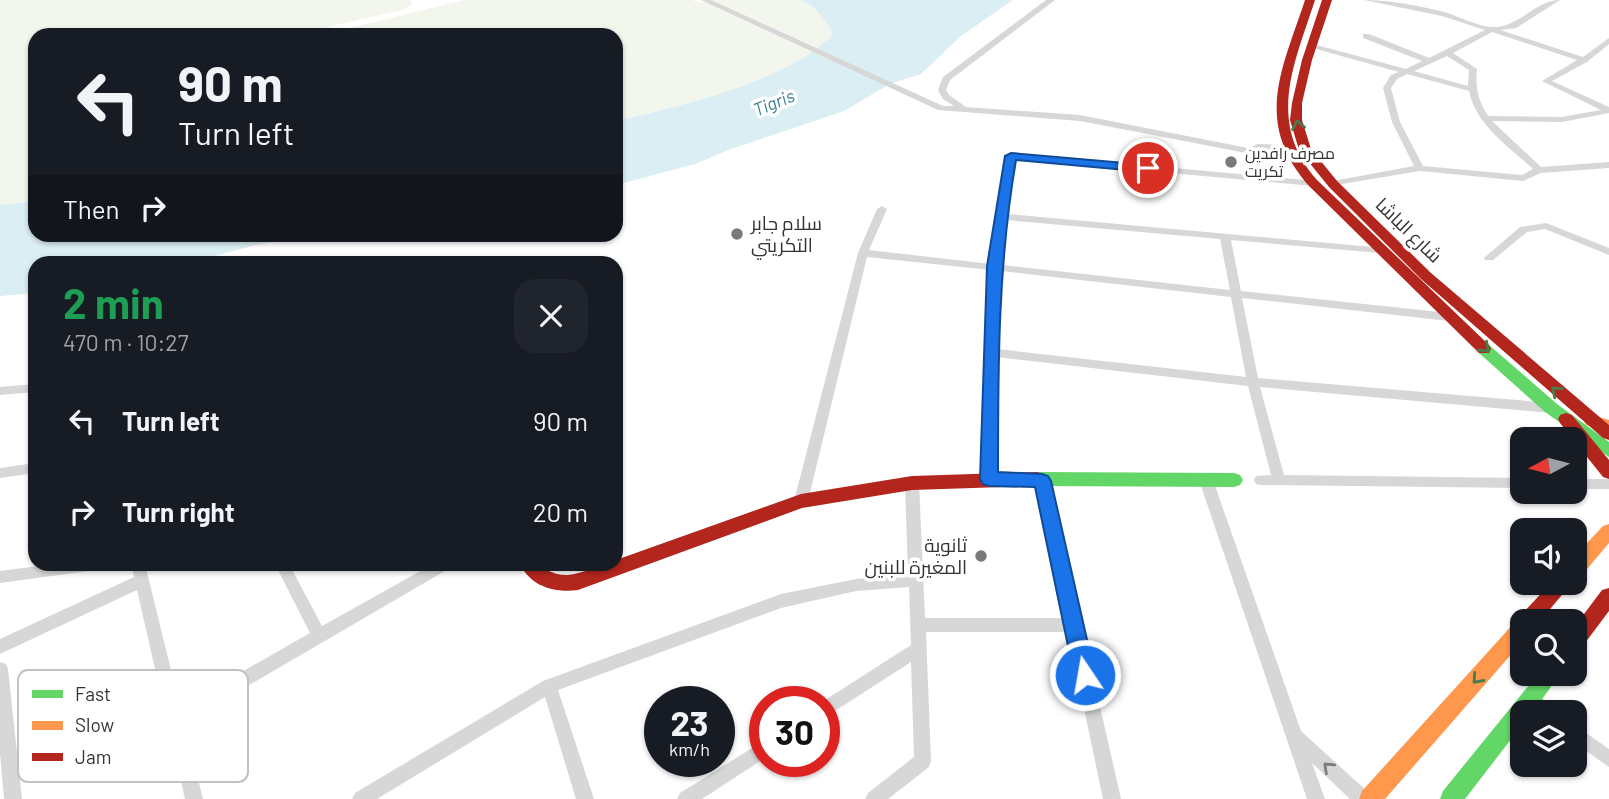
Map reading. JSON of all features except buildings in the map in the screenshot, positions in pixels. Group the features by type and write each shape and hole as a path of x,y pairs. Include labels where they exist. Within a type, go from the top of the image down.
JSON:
{"main road":[{"path":"1311,0 1281,94 1281,121 1290,153 1313,183 1449,317 1551,408 1609,451"},
{"name":"شارع الباشا","path":"1327,0 1299,90 1296,120 1305,150 1333,184 1444,292 1609,434"},
{"path":"1566,419 1609,472"},
{"path":"1592,421 1609,426"},
{"path":"623,566 801,501 912,483 989,479 1234,480"},
{"path":"1587,556 1609,531"},
{"path":"534,571 548,583 578,582 608,571"},
{"path":"1539,609 1552,595"},
{"path":"1587,625 1609,596"},
{"path":"1370,799 1510,642"},
{"path":"1451,799 1541,686"}],"street":[{"path":"705,0 942,108 1080,118 1243,149 1258,155 1290,153"},
{"path":"965,110 946,97 942,90 946,79 1051,0"},
{"path":"1368,0 1443,14 1584,61"},
{"path":"1539,0 1553,2"},
{"path":"1420,169 1396,122 1387,88 1394,78 1493,29 1513,26 1553,2"},
{"path":"1366,36 1429,61"},
{"path":"1609,40 1584,61 1546,82 1609,110"},
{"path":"1312,45 1471,89"},
{"path":"1447,53 1473,69 1471,89 1484,118 1539,170"},
{"path":"1484,118 1563,121 1609,110"},
{"path":"989,479 994,266 1011,156 1313,183"},
{"path":"1333,184 1420,169 1513,178 1527,177 1539,170 1609,165"},
{"path":"801,501 863,253 882,209"},
{"path":"1000,216 1380,250"},
{"path":"1489,258 1524,229 1546,226 1609,253"},
{"path":"1225,236 1253,382 1279,480"},
{"path":"863,253 1449,317"},
{"path":"990,352 1253,382 1551,408"},
{"path":"0,391 28,389"},
{"path":"0,473 28,469"},
{"path":"1206,480 1316,799"},
{"path":"1261,480 1510,483"},
{"path":"1042,481 1112,799"},
{"path":"874,799 923,761 912,483"},
{"path":"1587,484 1609,484"},
{"path":"0,577 44,571"},
{"path":"140,571 162,670"},
{"path":"286,571 320,637"},
{"path":"248,678 433,571"},
{"path":"0,647 143,580"},
{"path":"361,799 549,686 781,601 856,585 916,580"},
{"path":"917,625 1074,625"},
{"path":"840,700 918,649"},
{"path":"0,669 13,799"},
{"path":"549,686 585,799"},
{"path":"1293,734 1363,799"},
{"path":"1587,742 1609,759"},
{"path":"685,799 749,758"},
{"path":"189,782 194,799"}],"shaded area":[{"path":"0,0 412,2 411,6 402,10 324,28 28,28 28,202 0,205"},
{"path":"464,0 691,0 703,3 713,0 801,0 822,15 833,34 814,51 762,78 700,100 623,119 623,28 350,28"}],"water":[{"name":"Tigris","path":"801,0 1013,0 961,36 921,74 890,84 844,111 728,150 695,164 623,183 623,119 731,90 790,65 814,51 833,34 820,14"},
{"path":"28,202 28,242 273,242 215,256 28,256 28,294 0,296 0,205"}],"traffic: fast":[{"path":"1484,349 1551,408 1609,451"},
{"path":"1037,479 1234,480"},
{"path":"1451,799 1540,686"}],"traffic: slow":[{"path":"1592,421 1609,426"},
{"path":"1587,556 1609,531"},
{"path":"1370,799 1510,642"}],"traffic: jam":[{"path":"1310,0 1285,78 1282,99 1285,138 1293,157 1313,183 1484,349"},
{"path":"1327,0 1307,60 1297,103 1296,120 1305,150 1333,184 1426,276 1609,434"},
{"path":"1566,419 1609,472"},
{"path":"623,566 801,501 912,483 1037,479"},
{"path":"535,571 550,581 563,583 578,582 608,571"},
{"path":"1539,609 1552,595"},
{"path":"1587,625 1609,596"}],"place":[{"name":"مصرف رافدين تكريت","path":"1231,162"},
{"name":"سلام جابر التكريتي","path":"737,234"},
{"name":"ثانوية المغيرة للبنين","path":"981,556"}],"route":[{"path":"1085,675 1042,481 989,479 990,352 994,266 1000,216 1011,156 1148,168"}]}
